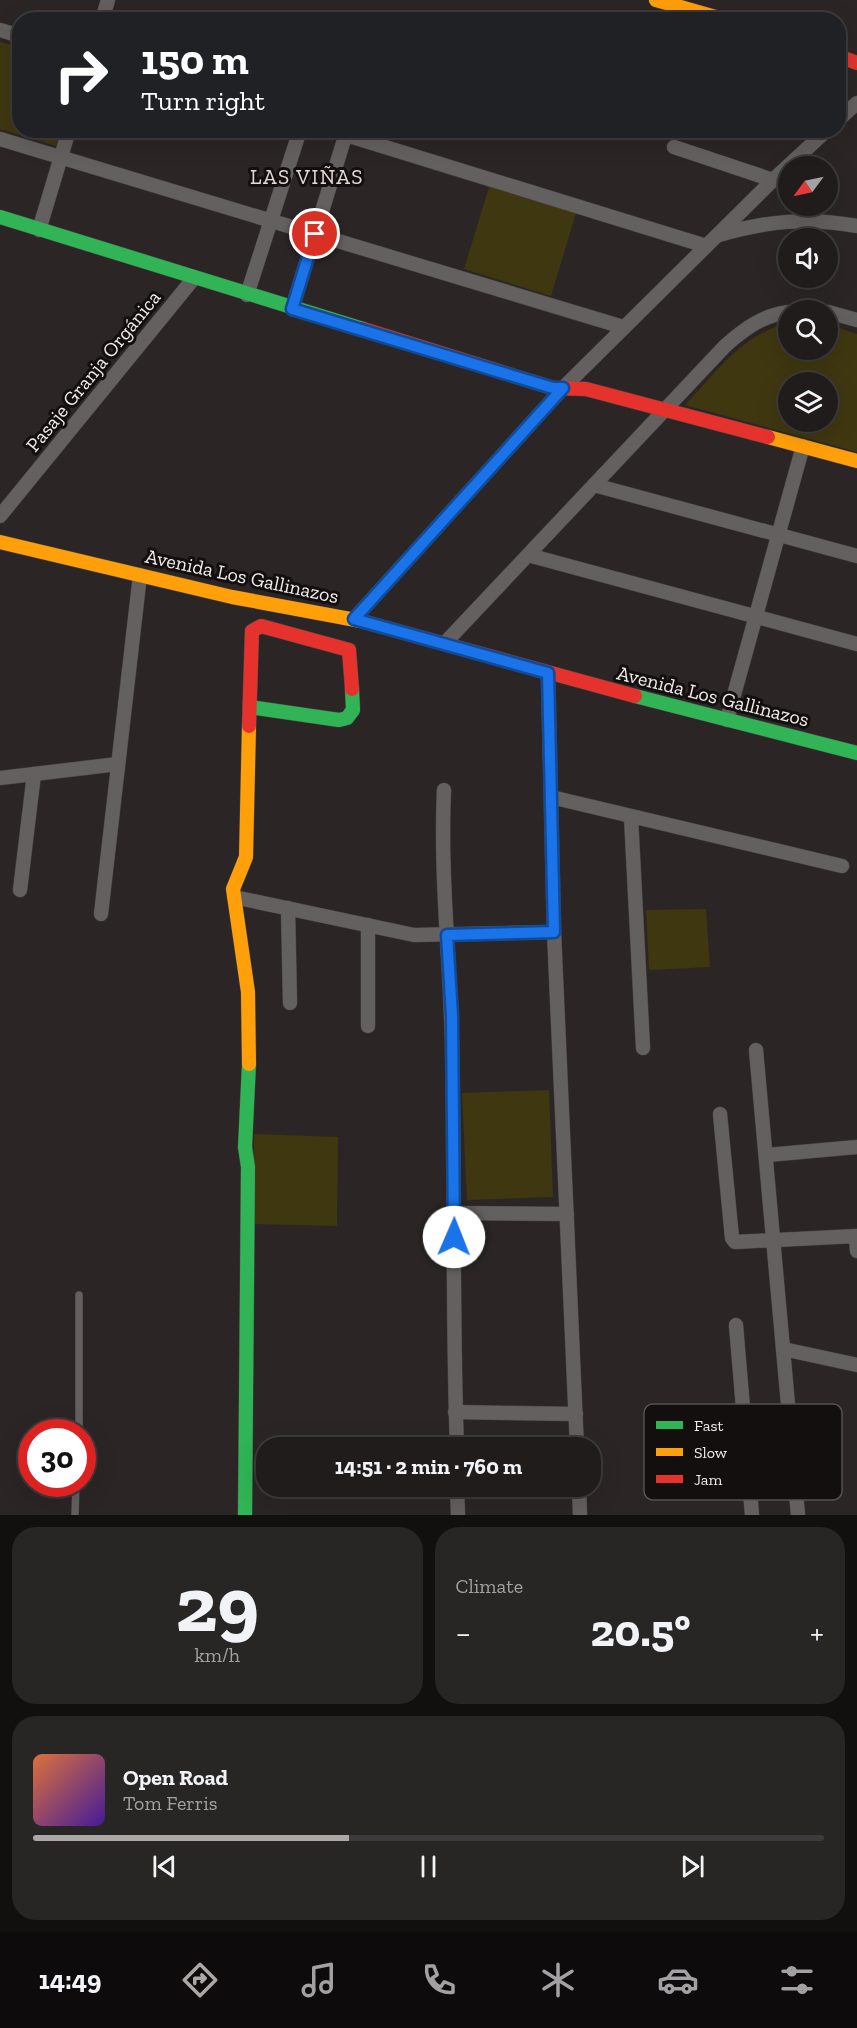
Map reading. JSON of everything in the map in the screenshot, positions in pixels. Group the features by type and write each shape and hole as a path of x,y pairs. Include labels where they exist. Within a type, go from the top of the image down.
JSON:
{"street":[{"path":"657,0 698,12"},
{"path":"39,230 67,138"},
{"path":"248,295 297,138"},
{"path":"292,309 344,138"},
{"path":"362,138 706,246"},
{"path":"354,619 563,388 622,327 818,138"},
{"path":"0,139 622,327"},
{"path":"674,147 773,180"},
{"path":"0,217 553,388 586,388 857,461"},
{"path":"717,236 761,223 797,220 831,221 857,226"},
{"name":"Pasaje Granja Orgánica","path":"0,516 194,278"},
{"path":"838,314 856,318"},
{"path":"444,644 742,331 762,320 778,315"},
{"path":"727,720 803,446"},
{"path":"594,485 857,556"},
{"name":"Avenida Los Gallinazos","path":"0,542 232,597 354,619 548,676 857,753"},
{"path":"528,555 857,644"},
{"path":"101,914 140,575"},
{"path":"245,1515 248,1189 245,1147 249,1064 248,992 233,889 246,857 252,631 255,628 286,631 349,650 353,710 347,718 339,720 250,707"},
{"path":"548,676 554,932 577,1437"},
{"path":"0,778 118,764"},
{"path":"20,890 34,774"},
{"path":"444,790 441,850 452,1016 455,1213 453,1332 456,1437"},
{"path":"551,797 842,866"},
{"path":"632,817 643,1048"},
{"path":"234,897 414,934 554,932"},
{"path":"288,908 290,1003"},
{"path":"368,925 368,1026"},
{"path":"756,1050 788,1404"},
{"path":"720,1114 732,1238 735,1242 856,1236 857,1251"},
{"path":"767,1155 857,1147"},
{"path":"455,1213 567,1214"},
{"path":"736,1325 743,1404"},
{"path":"783,1349 857,1365"},
{"path":"455,1412 576,1414"},
{"path":"457,1497 458,1515"},
{"path":"579,1497 580,1515"},
{"path":"751,1500 752,1515"},
{"path":"797,1500 798,1515"}],"lane":[{"path":"79,1295 79,1419"},
{"path":"75,1515 76,1497"}],"shaded area":[{"path":"0,42 12,45 12,133 0,129"},
{"path":"30,138 58,138 56,146"},
{"path":"489,187 576,213 551,296 464,269"},
{"path":"778,326 778,360 838,360 838,327 857,334 857,452 784,432 838,432 838,372 778,372 778,430 685,405 731,356 757,336"},
{"path":"706,909 710,967 649,970 646,910"},
{"path":"549,1090 553,1197 467,1200 462,1093"},
{"path":"254,1134 338,1137 337,1226 253,1224"}],"traffic: fast":[{"path":"0,217 363,329"},
{"path":"250,707 339,720 347,718 353,710 352,689"},
{"path":"635,696 857,753"},
{"path":"245,1515 248,1167 245,1147 249,1064"}],"traffic: slow":[{"path":"656,0 698,12"},
{"path":"768,437 857,461"},
{"path":"0,542 232,597 361,621"},
{"path":"249,726 246,857 233,889 248,992 249,1064"}],"traffic: jam":[{"path":"846,59 857,63"},
{"path":"363,329 553,388 586,389 768,437"},
{"path":"361,621 635,696"},
{"path":"249,726 252,631 261,626 349,650 352,689"}],"district":[{"name":"LAS VIÑAS","path":"307,177"}],"route":[{"path":"315,234 292,309 553,388 563,388 354,619 548,673 554,932 447,935 452,1016 454,1237"}]}
